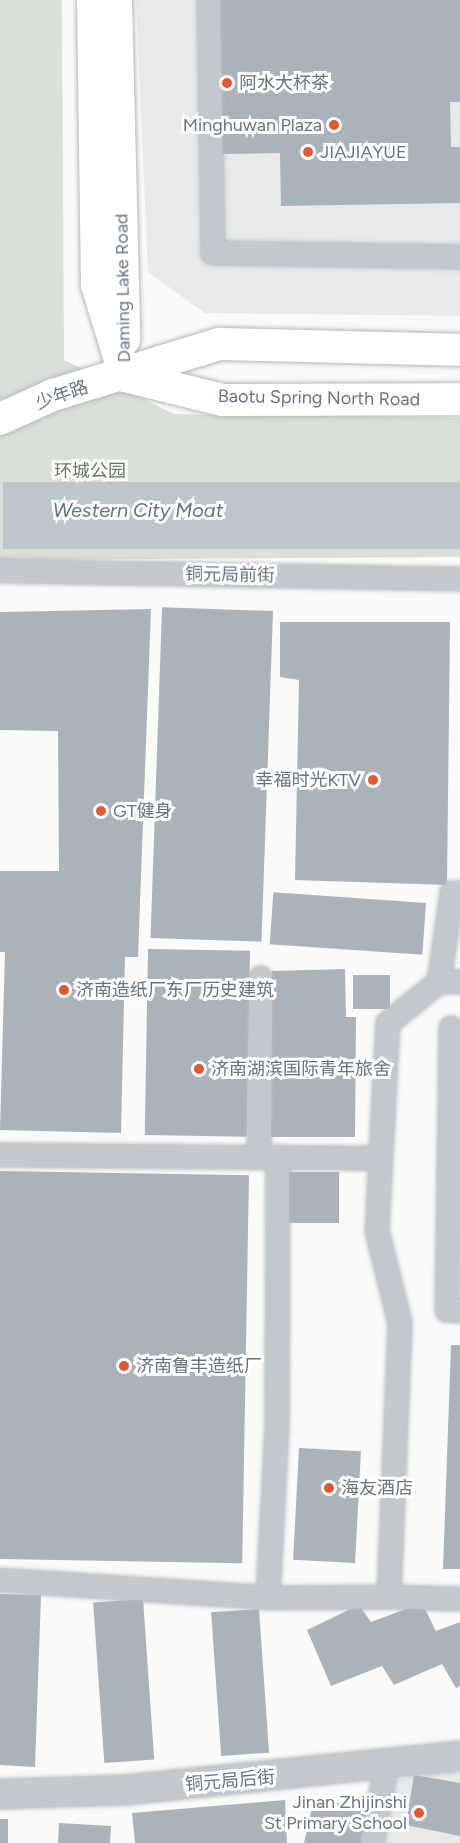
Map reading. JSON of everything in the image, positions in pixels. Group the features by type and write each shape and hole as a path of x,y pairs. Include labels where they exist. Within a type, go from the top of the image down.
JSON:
{"main road":[{"name":"Daming Lake Road","path":"93,0 96,285 125,376"},
{"name":"Daming Lake Road","path":"116,0 125,376"},
{"path":"125,376 219,344 460,350"},
{"name":"Baotu Spring North Road","path":"125,376 223,400 460,399"},
{"name":"少年路","path":"0,419 53,395 125,376"}],"street":[{"path":"209,0 213,253 460,257"},
{"name":"铜元局前街","path":"0,571 460,579"},
{"path":"389,1597 400,1323 377,1231 378,1158 388,1023 449,982 452,893 460,893"},
{"path":"261,978 277,1429 268,1598"},
{"path":"451,1028 447,1310 460,1311"},
{"path":"0,1155 378,1158"},
{"path":"0,1580 268,1598 460,1599"},
{"name":"铜元局后街","path":"0,1794 125,1790 386,1767 460,1756"},
{"path":"372,1843 386,1767"}],"shaded area":[{"path":"136,0 460,0 460,316 205,313 148,272"},
{"name":"Jinan Zhijinshi St Primary School","path":"460,1769 460,1843 372,1843 383,1782"}],"green space":[{"name":"环城公园","path":"0,0 62,0 64,360 174,414 460,418 460,557 0,560"}],"water":[{"name":"Western City Moat","path":"3,482 460,482 460,549 3,549"}],"building":[{"name":"Minghuwan Plaza","path":"216,0 460,0 460,102 450,102 451,147 460,147 460,203 281,206 280,153 218,154"},
{"path":"162,607 273,611 261,942 151,938"},
{"name":"GT健身","path":"151,609 138,957 125,957 121,1133 0,1130 5,952 0,952 0,871 59,871 58,731 0,730 0,612"},
{"name":"幸福时光KTV","path":"280,622 450,622 447,885 295,880 299,680 280,677"},
{"path":"273,892 426,903 422,955 270,944"},
{"name":"济南湖滨国际青年旅舍","path":"148,949 250,951 247,1137 145,1135"},
{"path":"345,969 346,1017 356,1017 355,1137 271,1137 272,971"},
{"path":"353,975 390,975 390,1009 353,1009"},
{"name":"济南鲁丰造纸厂","path":"0,1171 249,1175 242,1563 0,1559"},
{"path":"289,1172 339,1172 339,1223 289,1223"},
{"path":"451,1345 460,1345 460,1569 443,1569"},
{"name":"海友酒店","path":"299,1448 361,1451 355,1563 293,1560"},
{"path":"0,1594 41,1595 35,1767 0,1765"},
{"path":"143,1599 154,1760 104,1763 93,1602"},
{"path":"422,1603 436,1631 460,1622 460,1686 456,1688 442,1664 394,1685 382,1666 331,1686 307,1630 359,1605 371,1622"},
{"path":"259,1609 269,1753 221,1756 211,1612"},
{"path":"414,1775 460,1783 460,1836 406,1825"},
{"path":"314,1799 373,1809 366,1843 304,1843"},
{"path":"285,1800 287,1843 135,1843 132,1813"},
{"path":"0,1819 8,1819 8,1843 0,1843"},
{"path":"59,1823 111,1826 110,1843 58,1843"}],"place":[{"name":"阿水大杯茶","path":"227,83"},
{"name":"Minghuwan Plaza","path":"334,125"},
{"name":"JIAJIAYUE","path":"308,152"},
{"name":"幸福时光KTV","path":"373,780"},
{"name":"GT健身","path":"101,811"},
{"name":"济南造纸厂东厂历史建筑","path":"64,990"},
{"name":"济南湖滨国际青年旅舍","path":"199,1069"},
{"name":"济南鲁丰造纸厂","path":"124,1366"},
{"name":"海友酒店","path":"329,1488"},
{"name":"Jinan Zhijinshi St Primary School","path":"419,1813"}]}
